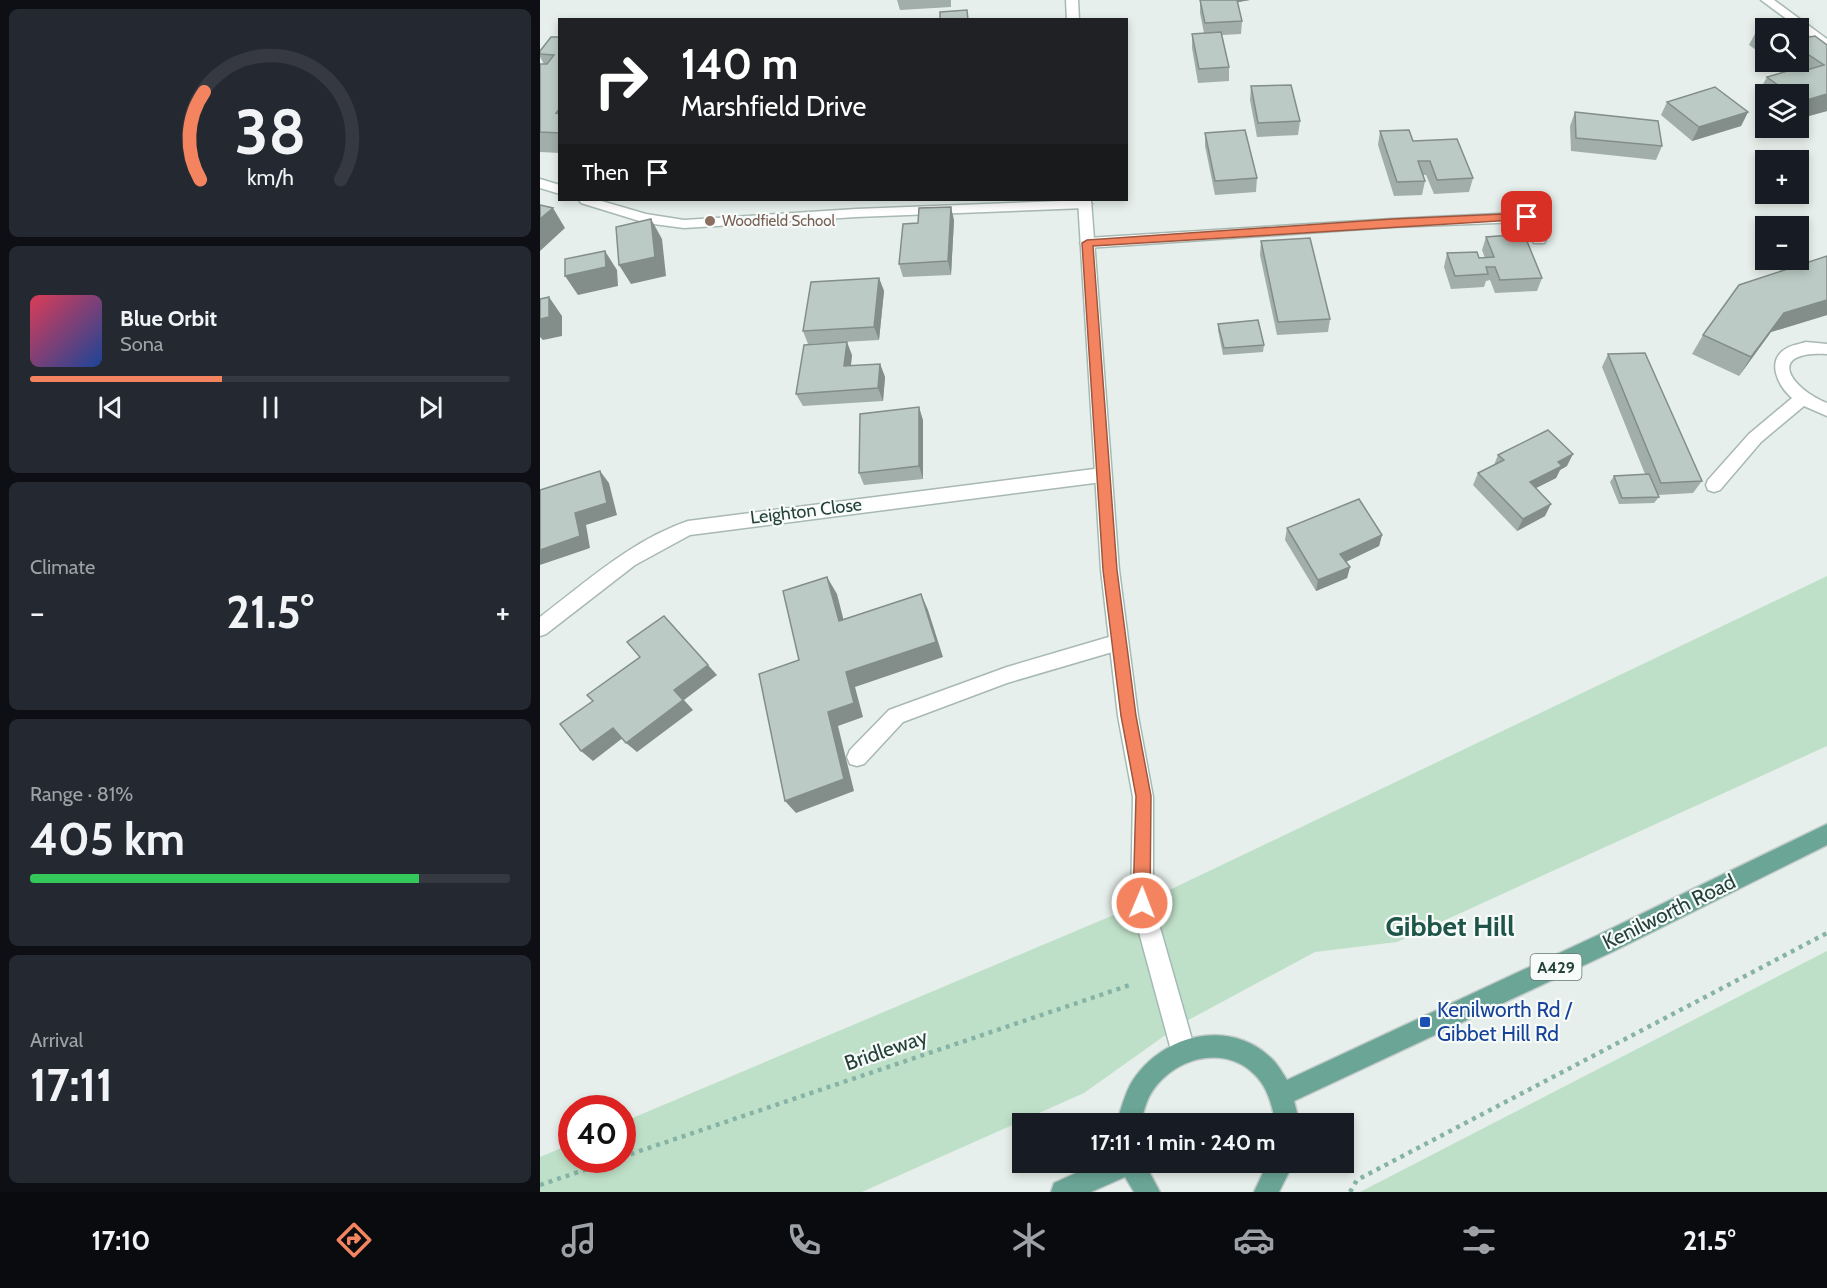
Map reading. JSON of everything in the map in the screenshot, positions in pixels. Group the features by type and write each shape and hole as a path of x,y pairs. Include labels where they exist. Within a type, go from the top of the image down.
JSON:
{"main road":[{"name":"Kenilworth Road","path":"1282,1094 1594,949 1827,834"},
{"path":"1131,1113 1137,1092 1151,1071 1167,1058 1183,1050 1204,1044 1224,1046 1257,1062 1282,1094 1286,1113"},
{"path":"1064,1192 1106,1173"},
{"path":"1137,1173 1148,1192"},
{"path":"1266,1192 1276,1173"}],"street":[{"path":"1072,0 1073,18"},
{"path":"1767,0 1827,45"},
{"path":"540,183 558,189"},
{"path":"1518,200 1539,240"},
{"path":"589,201 639,218 684,224 1084,202 1102,475 1128,716 1143,796 1142,903 1160,975 1183,1050"},
{"path":"1087,243 1392,223 1527,217"},
{"path":"1827,349 1802,348 1791,352 1784,360 1781,369 1784,380 1791,390 1802,399 1827,410"},
{"path":"1714,485 1755,438 1802,399"},
{"name":"Leighton Close","path":"540,628 608,573 662,539 688,528 1102,475"},
{"path":"857,757 896,716 1007,675 1119,642"}],"path":[{"path":"1350,1192 1357,1180 1827,933"},
{"name":"Bridleway","path":"636,1151 1160,975"},
{"path":"540,1185 576,1173"}],"green space":[{"path":"1827,576 1827,746 1397,942 1315,952 1181,1024 1084,1093 1039,1113 1012,1113 1012,1125 862,1192 540,1192 540,1157 558,1149 558,1173 636,1173 636,1117 1142,903"},
{"path":"1827,951 1827,1192 1360,1192"}],"building":[{"path":"1200,0 1237,0 1242,21 1205,23"},
{"path":"967,10 968,18 940,18 940,12"},
{"path":"1221,32 1229,67 1199,69 1192,34"},
{"path":"1809,36 1815,36 1827,45 1827,94 1809,99 1809,84 1776,84 1767,77 1784,72 1809,72 1809,69 1824,65 1809,55"},
{"path":"551,37 558,37 558,110 556,113 558,114 558,133 540,132 540,64 547,64 554,55 540,54"},
{"path":"1291,85 1300,121 1258,123 1251,86"},
{"path":"1715,87 1748,112 1699,127 1667,102"},
{"path":"1575,112 1658,121 1662,146 1576,138"},
{"path":"1245,130 1257,178 1215,181 1205,133"},
{"path":"1409,130 1413,141 1457,139 1473,178 1437,180 1430,161 1418,161 1425,181 1397,182 1380,131"},
{"path":"540,205 553,208 540,219"},
{"path":"951,207 948,261 899,264 903,224 918,223 919,208"},
{"path":"651,219 655,257 619,265 616,227"},
{"path":"1524,234 1542,278 1500,280 1495,267 1486,267 1488,274 1455,276 1447,253 1477,252 1479,258 1494,257 1486,237"},
{"path":"1310,238 1330,319 1278,322 1261,241"},
{"path":"605,251 606,267 565,276 565,259"},
{"path":"1827,256 1827,300 1784,313 1751,357 1703,335 1739,285 1785,270 1809,270 1809,262"},
{"path":"879,278 874,327 803,331 811,282"},
{"path":"549,297 549,317 540,319 540,299"},
{"path":"1258,320 1264,345 1224,348 1218,324"},
{"path":"847,342 844,366 880,364 878,388 796,394 804,345"},
{"path":"1645,353 1702,481 1661,483 1608,354"},
{"path":"919,407 919,466 859,473 860,414"},
{"path":"1548,430 1573,454 1558,462 1562,466 1530,482 1551,504 1523,519 1478,473 1504,460 1498,455"},
{"path":"600,471 607,503 575,513 580,536 540,550 540,490"},
{"path":"1649,474 1659,497 1622,498 1614,476"},
{"path":"1359,499 1382,535 1340,554 1350,567 1318,580 1287,528"},
{"path":"827,577 839,621 921,594 936,642 846,672 854,703 828,712 844,779 785,801 759,674 799,660 783,591"},
{"path":"664,616 708,665 674,690 683,700 626,743 613,728 581,751 560,724 593,701 587,695 640,657 627,642"}],"place":[{"name":"Woodfield School","path":"710,221"},
{"name":"Kenilworth Rd / Gibbet Hill Rd","path":"1425,1022"}],"district":[{"name":"Gibbet Hill","path":"1450,926"}],"route":[{"path":"1142,903 1143,796 1128,716 1110,570 1087,243 1392,223 1527,217"}]}
